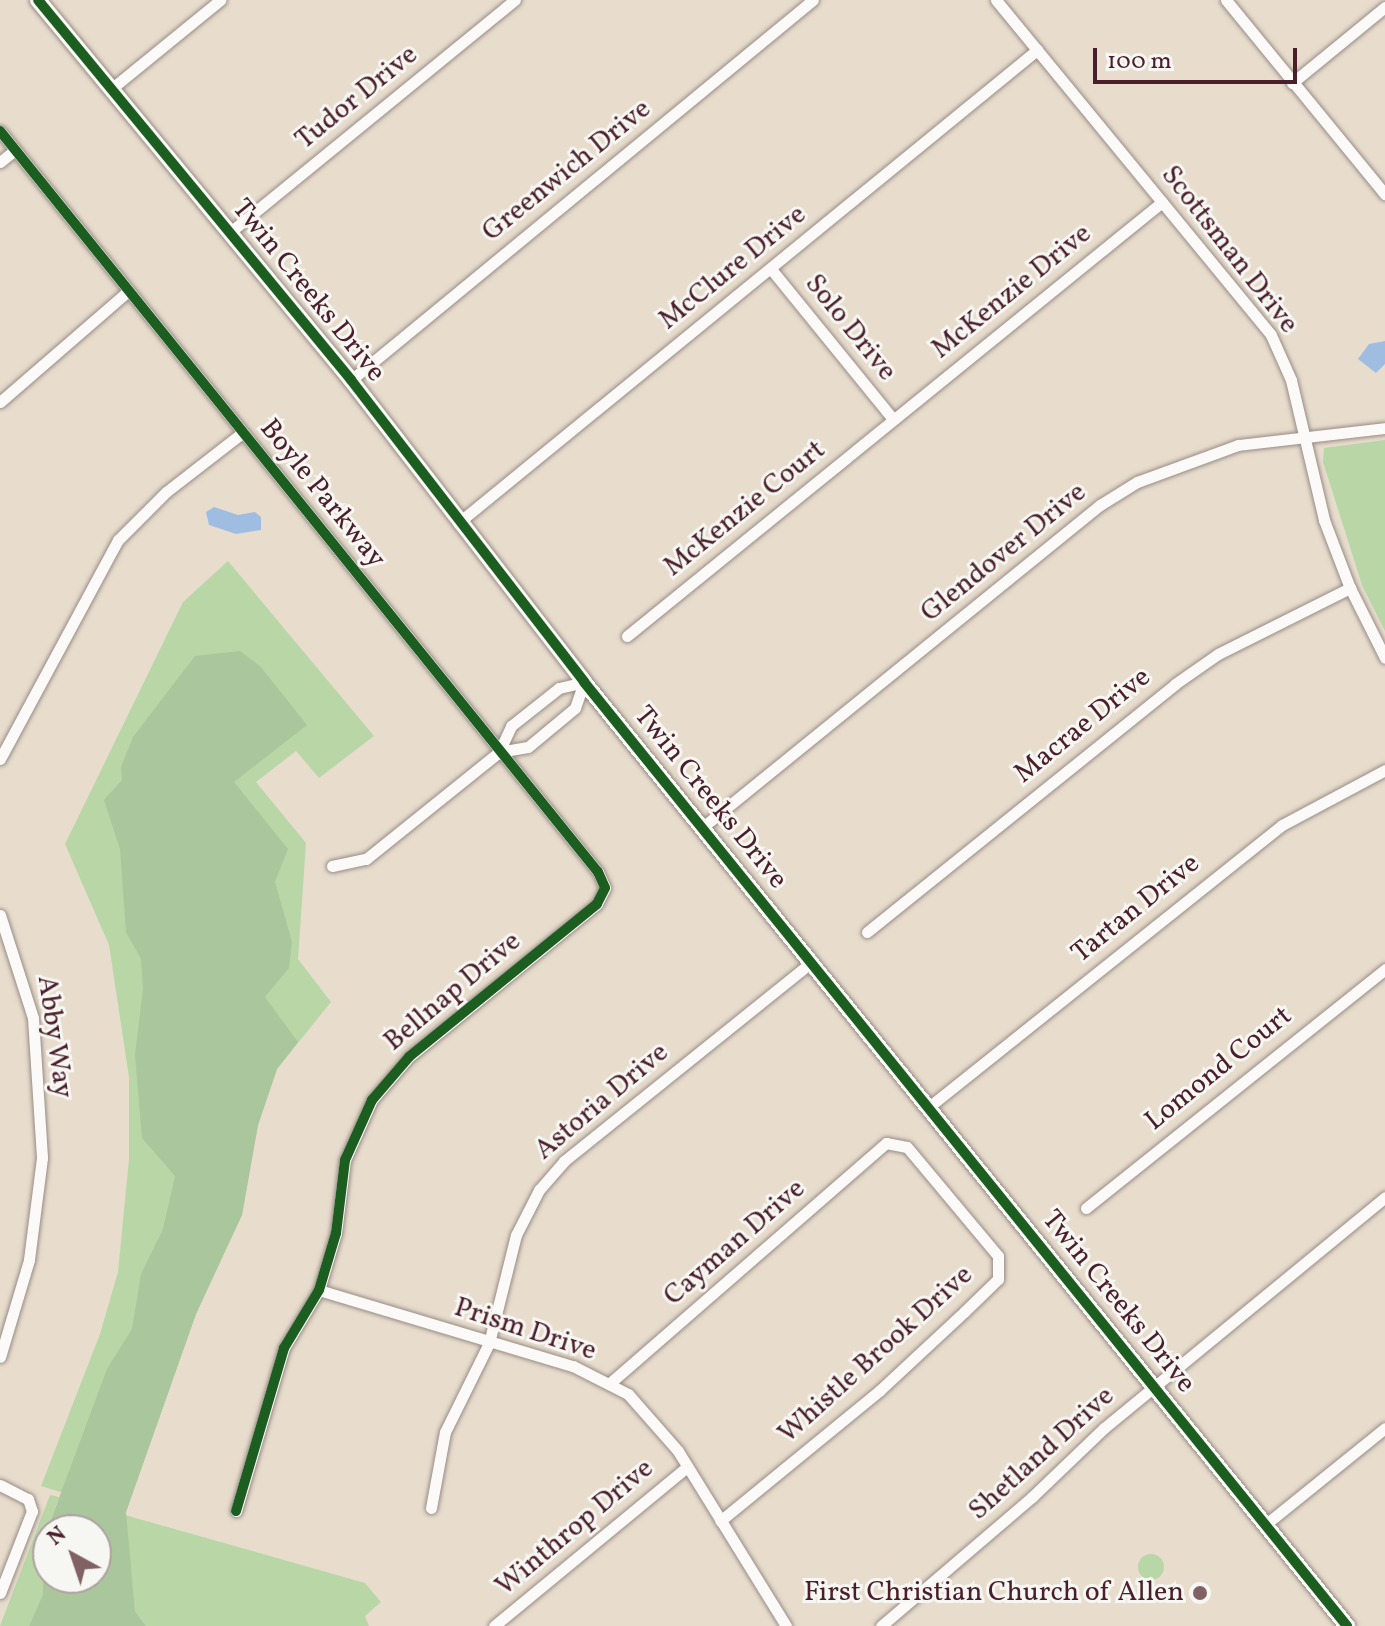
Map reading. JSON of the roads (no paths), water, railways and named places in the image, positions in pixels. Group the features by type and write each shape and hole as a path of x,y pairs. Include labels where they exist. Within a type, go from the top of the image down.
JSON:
{"street":[{"name":"Twin Creeks Drive","path":"38,0 351,380 458,523 584,682 704,826 1347,1626"},
{"path":"111,89 220,0"},
{"name":"Tudor Drive","path":"229,233 515,0"},
{"name":"Greenwich Drive","path":"351,380 813,0"},
{"name":"Scottsman Drive","path":"996,0 1271,335 1291,380 1324,520 1350,588 1385,658"},
{"path":"1226,0 1385,194"},
{"path":"1292,83 1385,7"},
{"name":"McClure Drive","path":"458,523 1037,50"},
{"name":"Boyle Parkway","path":"0,131 598,872 605,888"},
{"path":"0,162 15,150"},
{"name":"McKenzie Drive","path":"893,419 1162,202"},
{"name":"Solo Drive","path":"771,269 893,419"},
{"path":"0,402 128,291"},
{"name":"McKenzie Court","path":"627,636 893,419"},
{"name":"Glendover Drive","path":"704,826 1100,505 1137,482 1238,445 1385,428"},
{"path":"0,759 118,540 166,492 242,433"},
{"name":"Macrae Drive","path":"867,932 1175,684 1218,654 1350,588"},
{"path":"332,866 366,859 499,752 511,726 559,688 584,682"},
{"path":"499,752 528,747 575,708 584,682"},
{"name":"Tartan Drive","path":"930,1106 1282,825 1385,770"},
{"name":"Bellnap Drive","path":"236,1511 284,1348 319,1290 336,1233 345,1160 372,1100 409,1057 597,904 605,888"},
{"name":"Abby Way","path":"0,915 33,1018 42,1158 29,1260 0,1357"},
{"name":"Astoria Drive","path":"431,1508 445,1432 489,1343 516,1235 551,1174 813,961"},
{"name":"Lomond Court","path":"1086,1208 1385,969"},
{"name":"Cayman Drive","path":"610,1383 778,1242 879,1145 893,1142"},
{"name":"Whistle Brook Drive","path":"720,1521 879,1391 1001,1274 998,1256 907,1147 893,1142"},
{"name":"Shetland Drive","path":"881,1626 1155,1385 1385,1197"},
{"name":"Prism Drive","path":"319,1290 573,1366 610,1383 662,1427 786,1626"},
{"path":"1266,1524 1385,1428"},
{"name":"Winthrop Drive","path":"494,1626 687,1467"},
{"path":"0,1485 31,1505 0,1593"}],"water":[{"path":"1385,341 1385,364 1376,373 1358,359 1369,344"},
{"path":"214,507 238,515 255,512 261,517 261,530 236,534 209,525 206,512"}],"place":[{"name":"First Christian Church of Allen","path":"1200,1593"}]}
